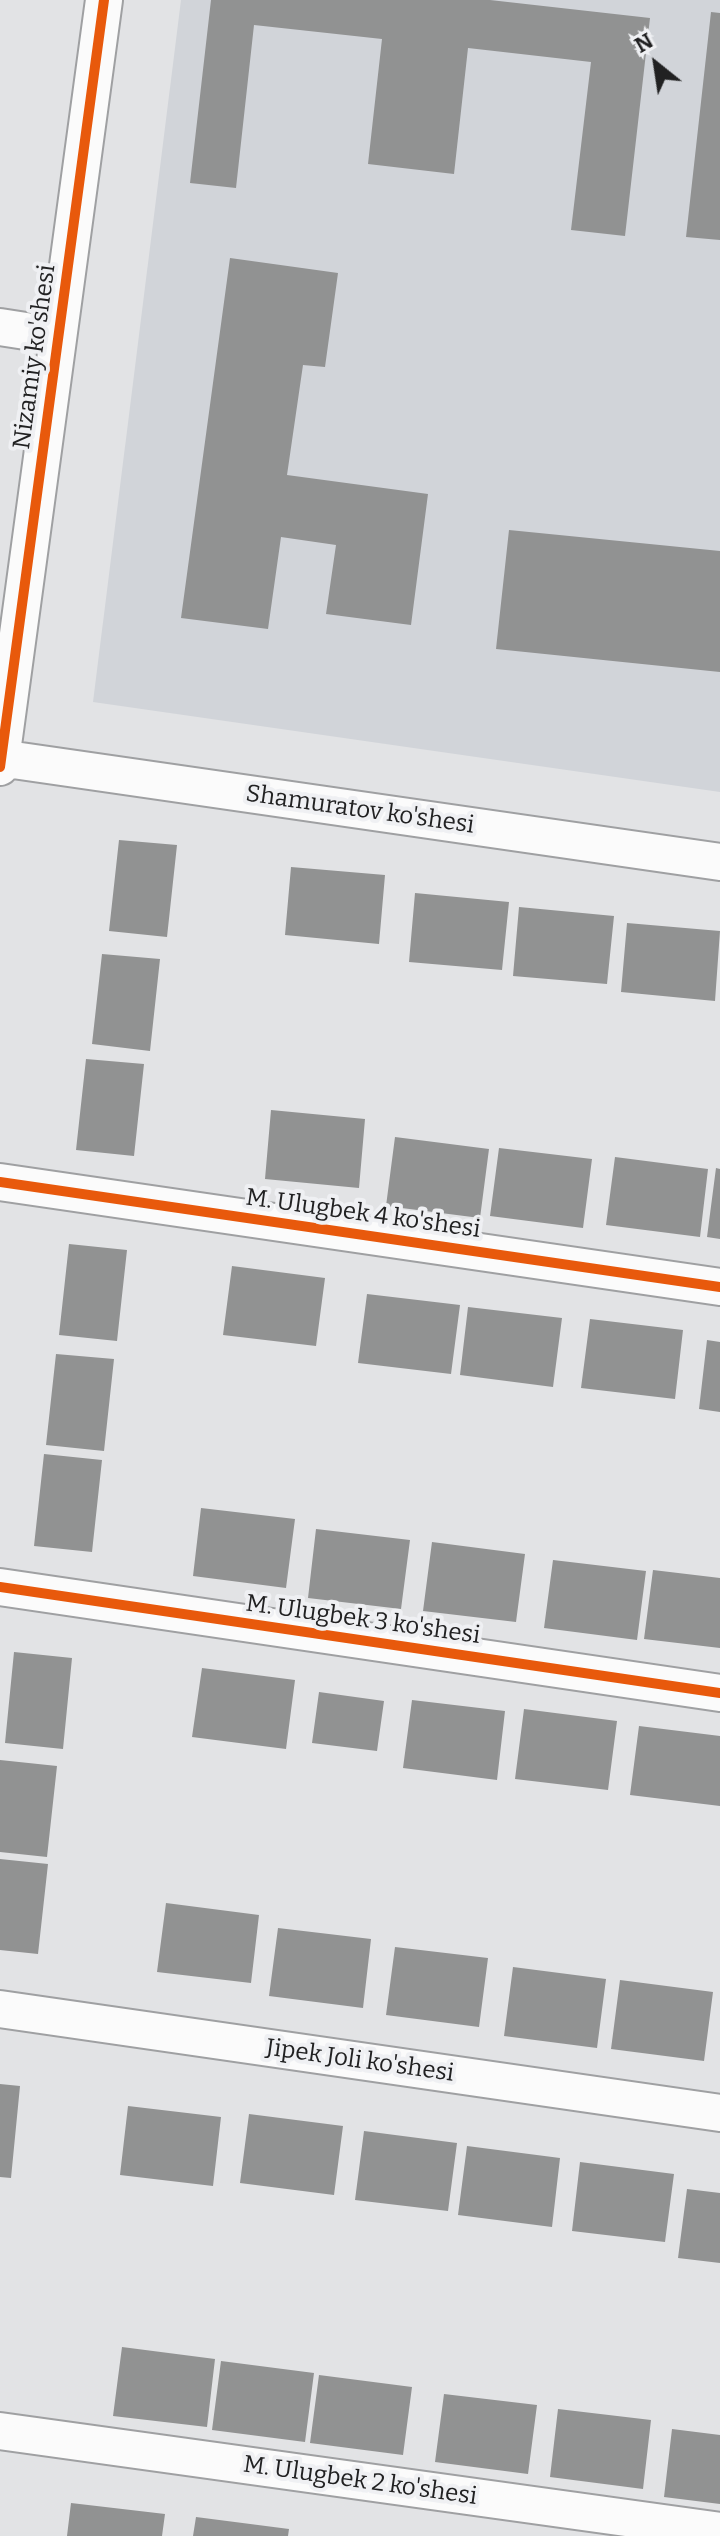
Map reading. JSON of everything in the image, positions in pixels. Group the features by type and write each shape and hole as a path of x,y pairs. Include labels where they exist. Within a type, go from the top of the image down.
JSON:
{"street":[{"name":"Nizamiy ko'shesi","path":"0,761 104,0"},
{"path":"0,327 58,336"},
{"name":"Shamuratov ko'shesi","path":"0,761 720,862"},
{"name":"M. Ulugbek 4 ko'shesi","path":"0,1182 720,1287"},
{"name":"M. Ulugbek 3 ko'shesi","path":"0,1587 720,1693"},
{"name":"Jipek Joli ko'shesi","path":"0,2009 720,2113"},
{"name":"M. Ulugbek 2 ko'shesi","path":"0,2431 720,2531"}],"shaded area":[{"path":"181,0 720,0 720,792 93,702"}],"building":[{"path":"211,0 490,0 650,18 625,236 571,230 591,62 468,48 454,174 368,164 382,39 254,25 236,188 190,183"},
{"path":"711,12 720,13 720,240 686,237"},
{"path":"230,258 338,273 325,367 303,365 287,475 428,494 411,625 326,614 336,545 281,537 268,629 181,618"},
{"path":"509,530 720,551 720,672 496,649"},
{"path":"119,840 177,845 167,937 109,931"},
{"path":"291,867 385,875 379,944 285,935"},
{"path":"415,893 509,902 502,970 409,962"},
{"path":"519,907 614,916 607,984 513,976"},
{"path":"627,923 720,931 715,1001 621,992"},
{"path":"102,954 160,959 150,1051 92,1044"},
{"path":"86,1059 144,1064 134,1156 76,1150"},
{"path":"271,1110 365,1119 359,1188 265,1179"},
{"path":"395,1137 489,1149 480,1218 386,1206"},
{"path":"499,1148 592,1159 583,1228 490,1216"},
{"path":"615,1157 708,1169 700,1237 606,1225"},
{"path":"716,1168 720,1169 720,1239 707,1237"},
{"path":"69,1244 127,1250 117,1341 59,1335"},
{"path":"232,1266 325,1278 316,1346 223,1335"},
{"path":"367,1294 460,1305 451,1374 358,1363"},
{"path":"468,1307 562,1318 553,1387 460,1375"},
{"path":"590,1319 683,1330 675,1399 581,1388"},
{"path":"707,1340 720,1342 720,1412 699,1409"},
{"path":"56,1354 114,1359 104,1451 46,1445"},
{"path":"44,1454 102,1460 92,1552 34,1546"},
{"path":"201,1508 295,1519 286,1588 193,1576"},
{"path":"316,1529 410,1540 401,1609 308,1598"},
{"path":"432,1542 525,1554 516,1622 423,1611"},
{"path":"553,1560 646,1571 637,1640 544,1628"},
{"path":"653,1570 720,1578 720,1648 644,1639"},
{"path":"14,1652 72,1658 63,1749 5,1743"},
{"path":"202,1668 295,1680 286,1749 192,1737"},
{"path":"319,1692 384,1701 377,1751 312,1743"},
{"path":"412,1700 505,1711 497,1780 403,1768"},
{"path":"524,1709 617,1721 608,1790 515,1779"},
{"path":"639,1726 720,1736 720,1806 630,1795"},
{"path":"0,1760 57,1766 47,1857 0,1852"},
{"path":"0,1859 48,1864 38,1954 0,1950"},
{"path":"166,1903 259,1915 251,1983 157,1972"},
{"path":"278,1928 371,1939 363,2008 269,1996"},
{"path":"395,1947 488,1958 479,2027 386,2015"},
{"path":"513,1967 606,1979 597,2048 504,2036"},
{"path":"620,1980 713,1992 704,2061 611,2049"},
{"path":"0,2084 20,2086 11,2178 0,2177"},
{"path":"128,2106 221,2117 213,2186 120,2175"},
{"path":"249,2114 343,2126 334,2195 240,2183"},
{"path":"364,2131 457,2143 448,2211 355,2200"},
{"path":"467,2146 560,2158 552,2227 458,2215"},
{"path":"580,2162 674,2174 665,2242 572,2231"},
{"path":"687,2189 720,2193 720,2263 678,2258"},
{"path":"122,2347 215,2359 207,2427 113,2416"},
{"path":"221,2361 314,2373 305,2442 212,2430"},
{"path":"319,2375 412,2387 403,2455 310,2443"},
{"path":"444,2394 537,2405 528,2474 435,2462"},
{"path":"558,2409 651,2420 643,2489 550,2477"},
{"path":"672,2429 720,2435 720,2504 664,2497"},
{"path":"71,2503 165,2514 162,2536 67,2536"},
{"path":"196,2517 289,2529 288,2536 193,2536"}],"cycle path":[{"path":"0,767 104,0"},
{"path":"0,1182 720,1287"},
{"path":"0,1587 720,1693"}]}
